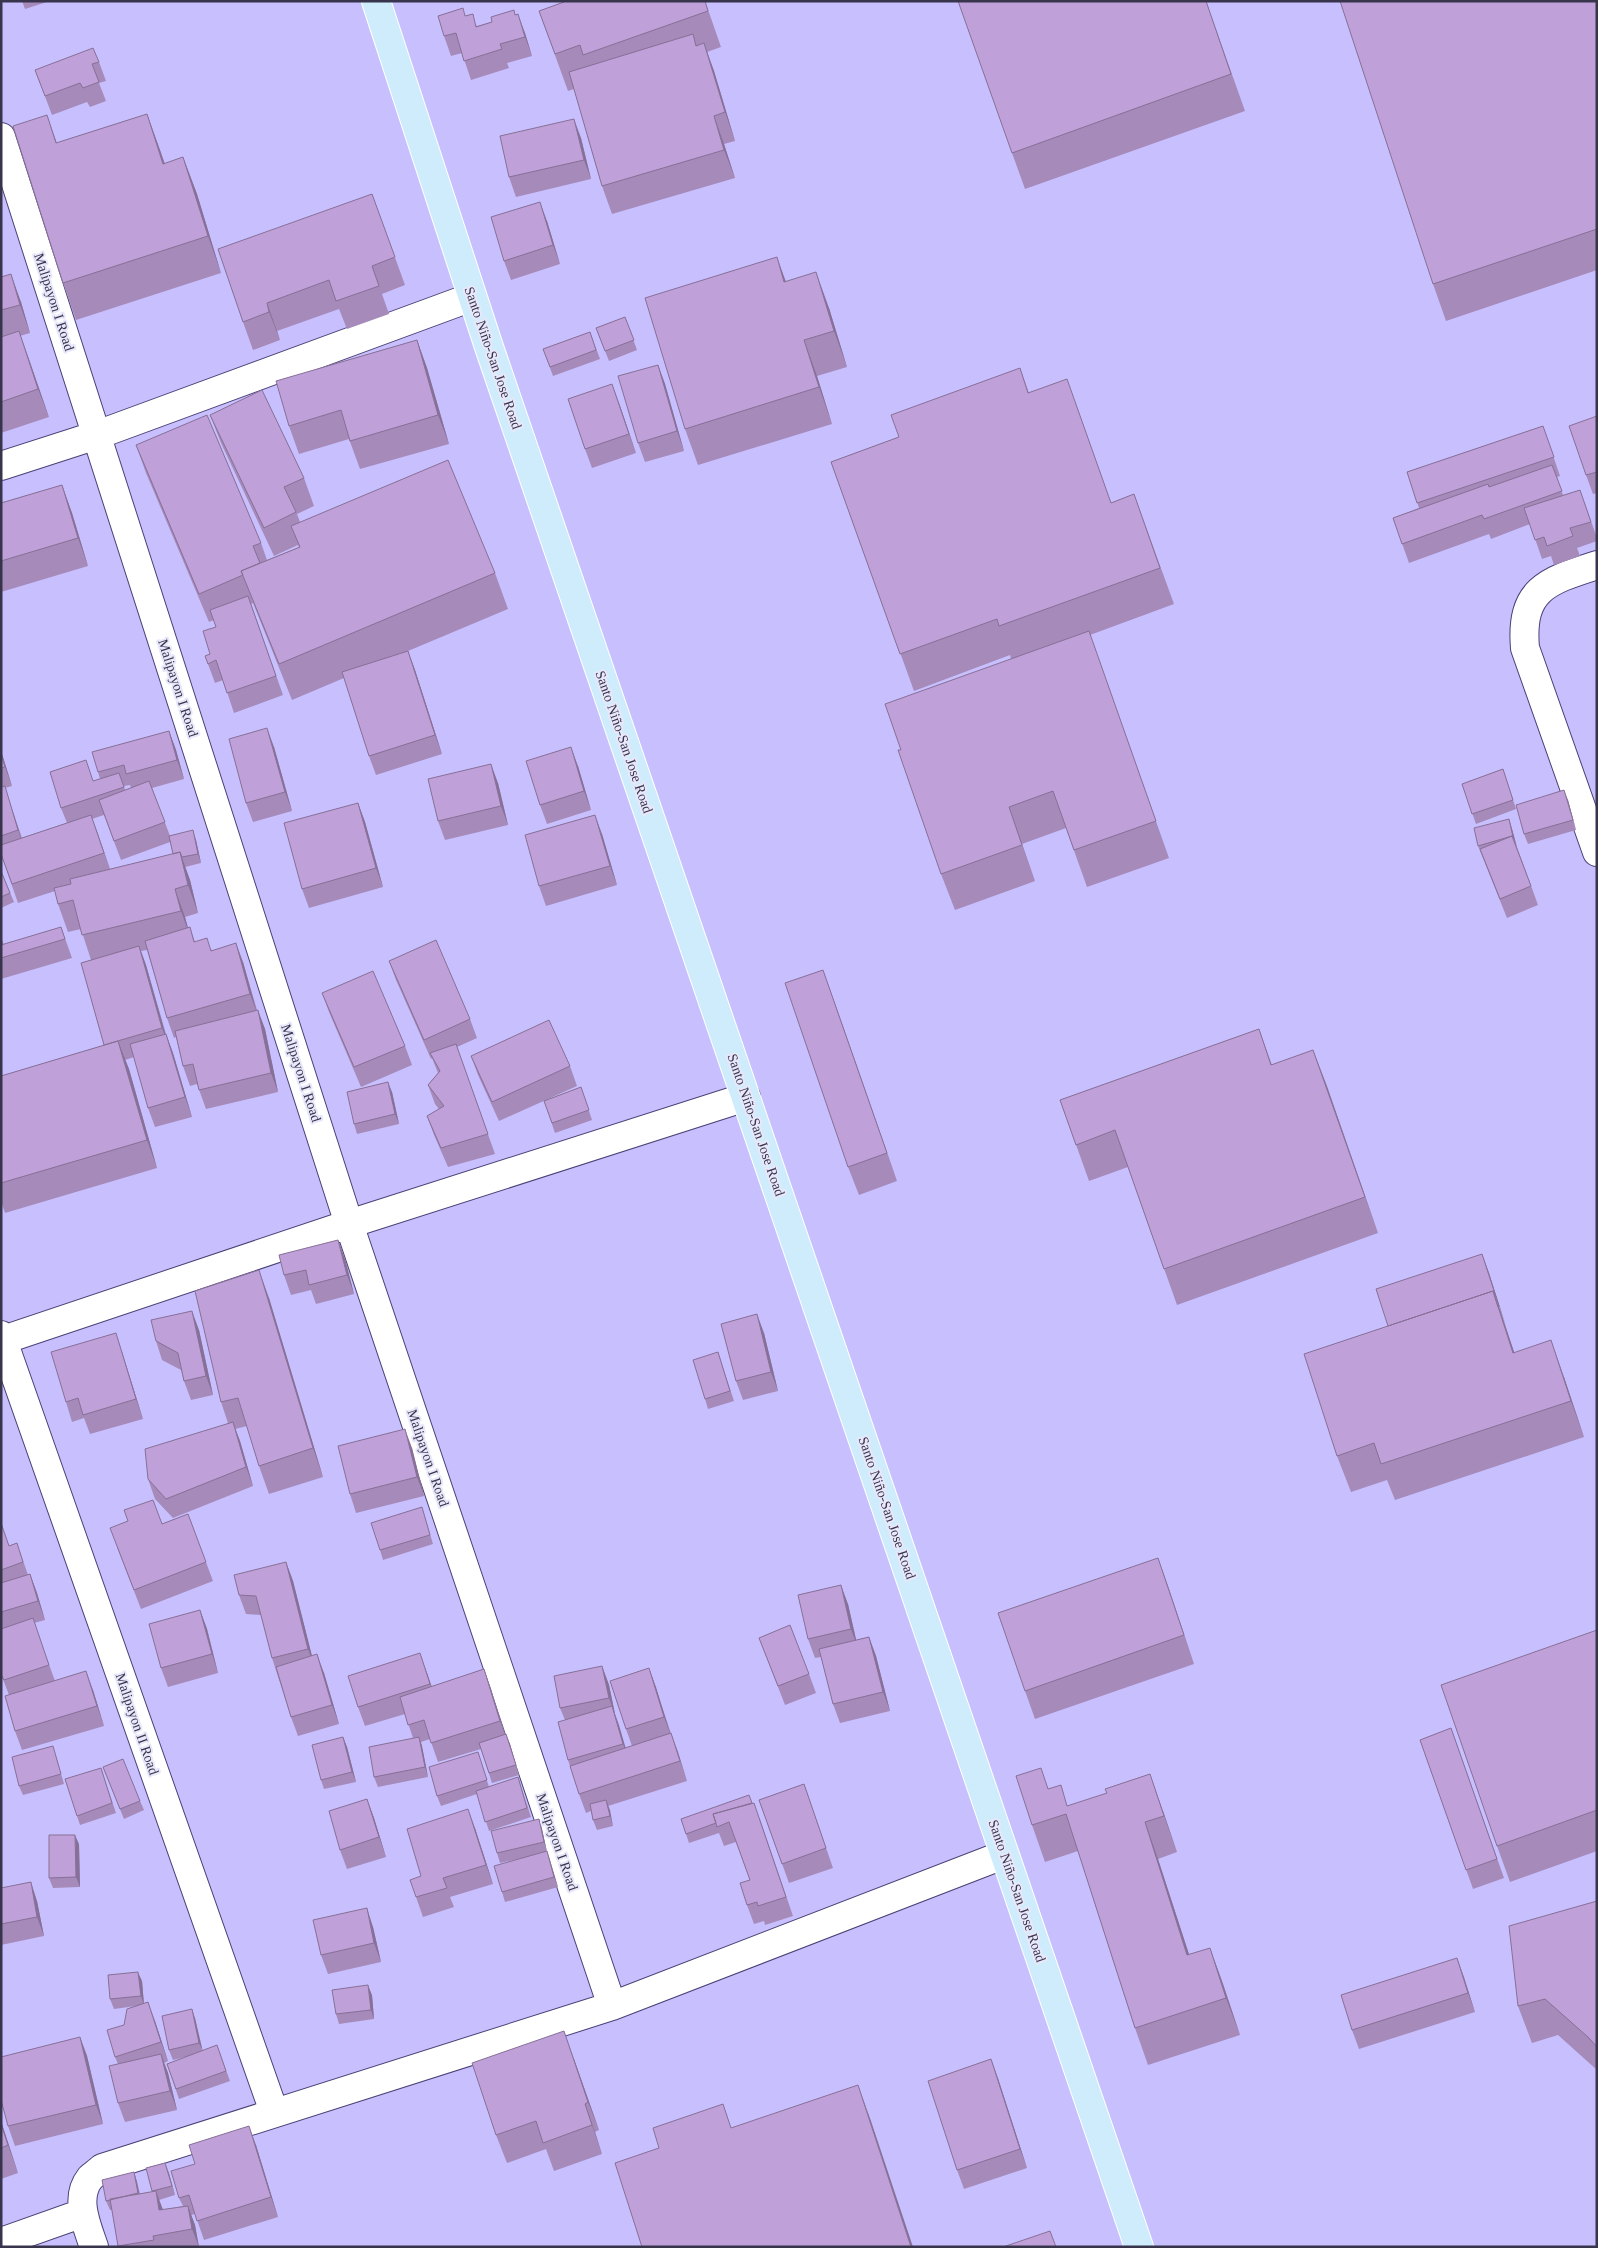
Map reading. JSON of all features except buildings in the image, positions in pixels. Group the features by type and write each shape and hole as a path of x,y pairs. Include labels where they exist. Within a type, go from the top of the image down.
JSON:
{"main road":[{"name":"Santo Niño-San Jose Road","path":"376,1 472,297 1139,2247"}],"street":[{"name":"Malipayon I Road","path":"1,137 349,1224 612,2006"},
{"path":"1,466 97,435 472,297"},
{"path":"1597,565 1560,577 1540,590 1528,607 1523,626 1525,648 1597,852"},
{"path":"2,1337 746,1097"},
{"name":"Malipayon II Road","path":"2,1337 274,2112"},
{"path":"94,2247 83,2213 83,2194 90,2178 102,2168 612,2006 1004,1855"},
{"path":"1,2242 83,2213"}]}
